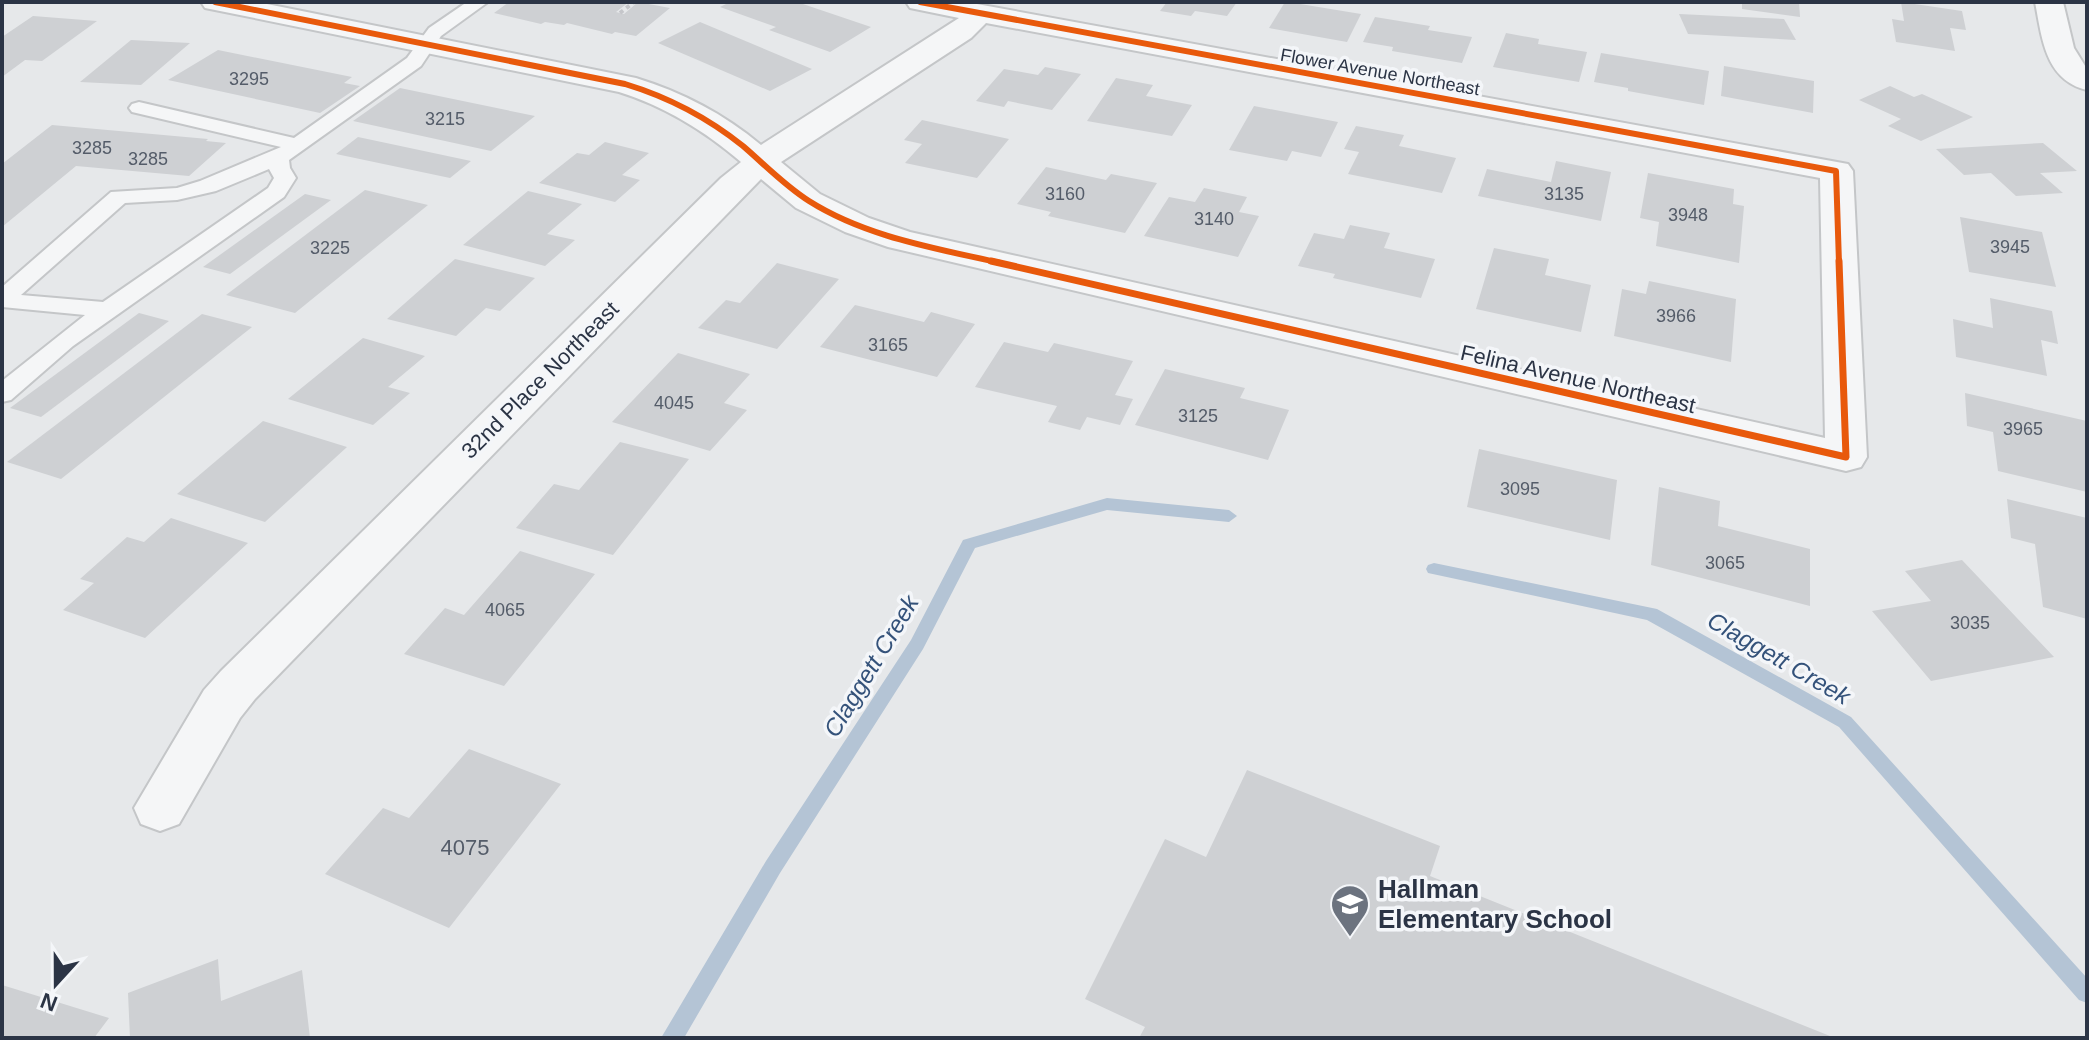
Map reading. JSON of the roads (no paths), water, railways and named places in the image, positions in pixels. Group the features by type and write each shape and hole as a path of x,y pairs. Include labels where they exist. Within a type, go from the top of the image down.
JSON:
{"street":[{"name":"Felina Avenue Northeast","path":"215,2 625,84 660,95 730,137 808,201 844,219 942,252 1846,457"},
{"name":"Flower Avenue Northeast","path":"920,2 1836,171 1846,457"},
{"path":"2049,2 2063,62 2081,79"},
{"name":"32nd Place Northeast","path":"160,808 222,704 238,685 759,162 794,136 961,32 979,14"}],"lane":[{"path":"2,300 119,197 177,194 208,186 288,151 414,62 435,32 479,2"},
{"path":"139,108 288,151"},
{"path":"2,394 64,341 276,192 285,178 279,168 288,151"},
{"path":"2,300 108,310"}],"waterway":[{"name":"Claggett Creek","path":"672,1038 773,867 917,644 969,544 1107,504 1229,516"},
{"name":"Claggett Creek","path":"1434,569 1651,614 1845,722 2087,993"}],"place":[{"name":"Hallman Elementary School","path":"1350,938"}]}
